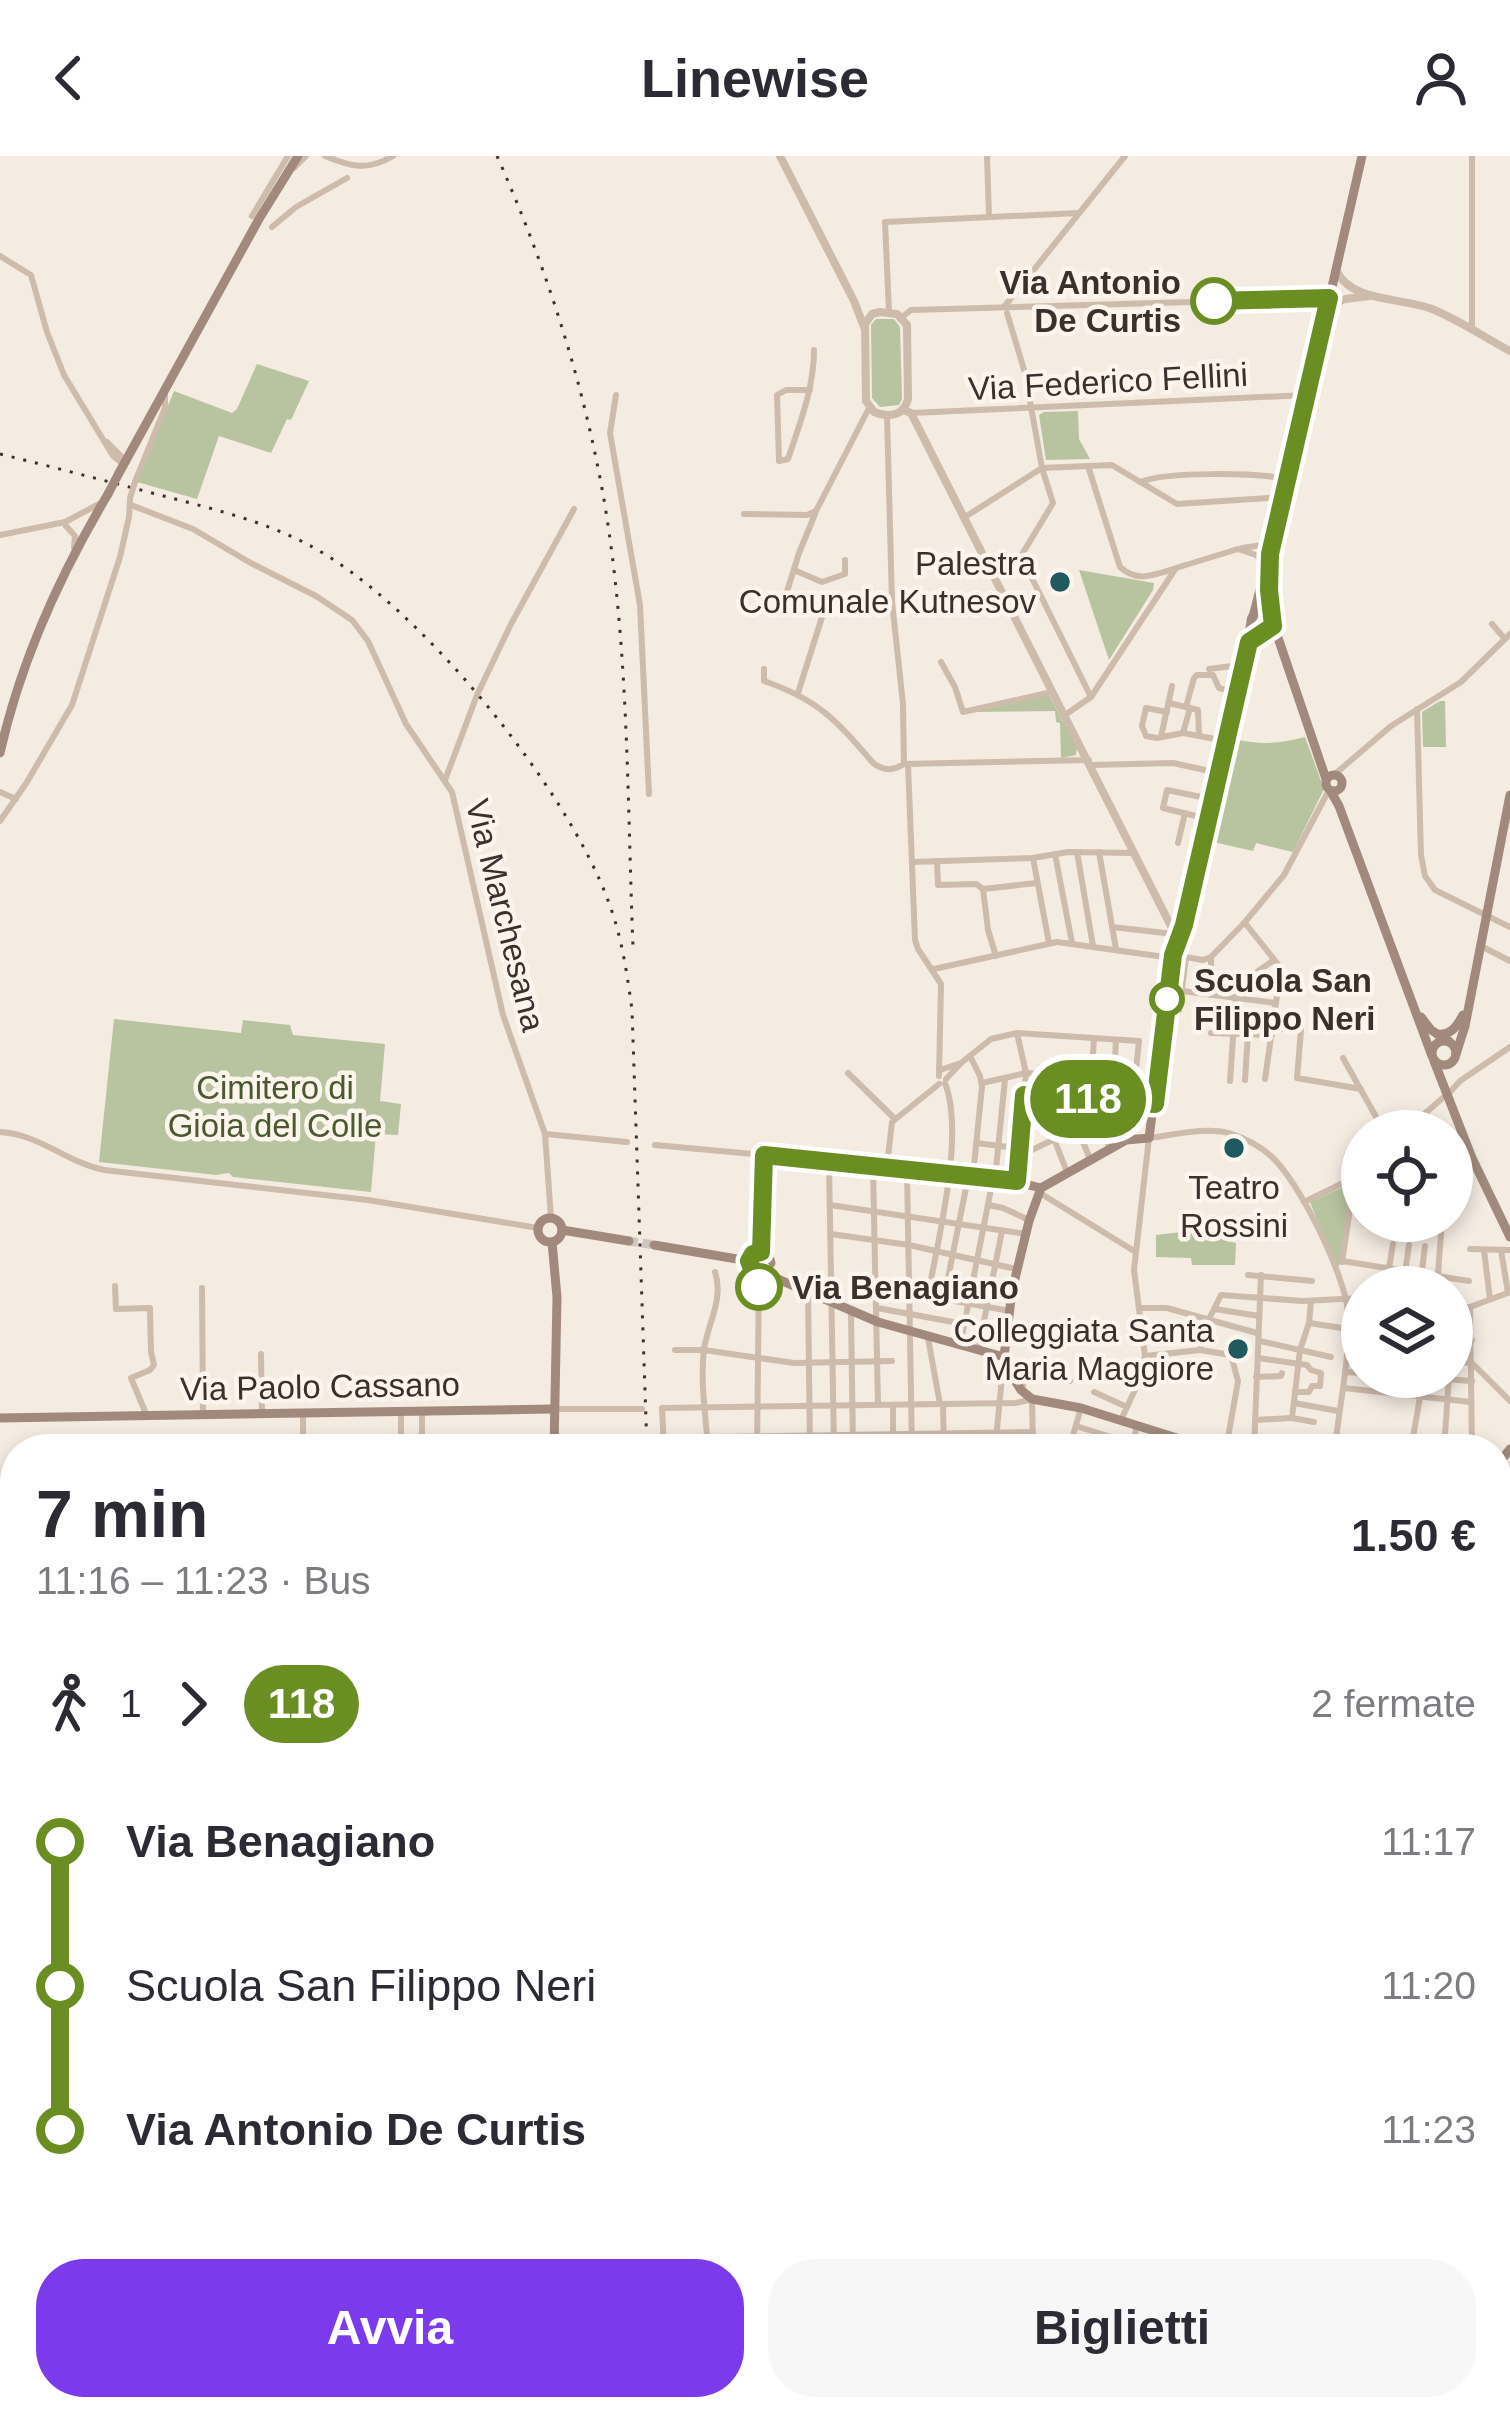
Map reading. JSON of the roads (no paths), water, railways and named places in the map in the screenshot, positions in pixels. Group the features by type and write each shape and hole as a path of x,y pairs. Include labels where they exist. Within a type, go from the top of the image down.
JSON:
{"main road":[{"path":"0,753 34,645 71,563 283,179 302,156"},
{"path":"1157,1434 1081,1408 1032,1399 1006,1368 1010,1311 1040,1190 1126,1140 1149,1138 1175,946 1184,925 1361,156"},
{"path":"1270,554 1269,590 1281,651 1472,1158 1510,1237"},
{"path":"1252,620 1262,612 1273,621"},
{"path":"1252,620 1255,630 1281,651"},
{"path":"1249,642 1271,629 1273,621"},
{"path":"1447,1088 1466,1026 1510,796"},
{"path":"1413,1002 1427,1027 1443,1038 1455,1056"},
{"path":"1433,1058 1432,1048 1458,1024 1468,1005"},
{"path":"1433,1058 1445,1065 1455,1056"},
{"path":"761,1252 764,1155 1017,1181 1040,1190"},
{"path":"551,1218 562,1230 552,1242 541,1238 538,1228 551,1218"},
{"path":"562,1230 629,1241"},
{"path":"552,1242 557,1315 554,1434"},
{"path":"654,1245 749,1261"},
{"path":"749,1261 753,1254 769,1256 770,1269 761,1274"},
{"path":"749,1261 753,1271 851,1312 1004,1358"},
{"name":"Via Paolo Cassano","path":"0,1418 553,1409"}],"street":[{"path":"252,216 287,156"},
{"path":"328,156 369,167 393,156"},
{"path":"780,156 865,328"},
{"path":"987,156 989,216"},
{"path":"1006,310 1125,156"},
{"path":"1472,156 1472,330"},
{"path":"272,227 296,207 347,178"},
{"path":"890,312 885,222 1079,213"},
{"path":"0,256 31,275 64,375 122,469"},
{"path":"1336,269 1358,294"},
{"path":"902,317 911,310 1329,298 1340,288 1431,309 1510,351"},
{"path":"1329,298 1334,303 1358,294"},
{"path":"854,301 873,314 890,312 902,317 907,327 907,412 1090,763 1175,946 1186,958 1211,956 1245,922 1284,875 1346,766 1374,739 1461,682 1508,637 1492,624"},
{"path":"1006,310 1053,503 1021,556 1091,697"},
{"path":"873,314 866,321 861,350 869,408 877,414 907,412"},
{"path":"810,390 777,395 779,461 788,459 810,390 814,350"},
{"path":"1,818 72,705 104,613 135,482 165,408 165,393"},
{"path":"616,394 610,433 640,605 649,794"},
{"name":"Via Federico Fellini","path":"907,412 1307,395"},
{"path":"785,598 816,511 869,408"},
{"path":"887,415 892,602 903,704 916,944 942,988 941,1079 951,1111 950,1174 928,1295"},
{"path":"107,442 124,447 138,441"},
{"path":"1088,466 1120,567 1131,576 1140,578 1238,549 1270,554"},
{"path":"964,518 1042,468 1114,466 1177,504 1284,497"},
{"path":"1140,482 1166,474 1262,474 1288,479"},
{"path":"68,523 106,498"},
{"name":"Via Marchesana","path":"130,501 316,596 352,620 368,641 406,724 452,792 503,1015 545,1134 551,1218"},
{"path":"445,780 477,694 574,509"},
{"path":"744,514 816,511"},
{"path":"68,523 75,536 71,563"},
{"path":"0,535 55,524 90,527"},
{"path":"1238,549 1270,554"},
{"path":"794,570 822,582 845,574 845,560"},
{"path":"1065,715 1091,697 1176,568"},
{"path":"798,693 822,617"},
{"path":"941,662 963,712 1052,692"},
{"path":"1209,669 1244,665"},
{"path":"764,669 764,681 798,693 825,712 875,765 890,770 906,764 1173,763 1219,773"},
{"path":"1184,734 1197,675 1211,674 1219,688 1237,692"},
{"path":"1161,737 1172,686"},
{"path":"1199,735 1198,710 1146,708 1145,736 1184,734 1226,741"},
{"path":"1417,709 1425,876 1442,893 1510,927"},
{"path":"1208,819 1163,808 1167,790 1213,799"},
{"path":"0,792 16,799"},
{"path":"1319,807 1340,808"},
{"path":"1178,843 1185,813"},
{"path":"1077,852 1093,946"},
{"path":"1099,852 1116,949"},
{"path":"912,862 1135,853"},
{"path":"1055,854 1072,944"},
{"path":"1033,858 1049,943"},
{"path":"937,861 938,885 976,884 983,889 1037,883"},
{"path":"983,889 997,957"},
{"path":"1245,922 1281,968 1265,1079"},
{"path":"1112,927 1175,946"},
{"path":"932,969 1049,943 1116,949 1175,946"},
{"path":"1480,945 1510,961"},
{"path":"1211,956 1211,996"},
{"path":"1166,1010 1179,1010 1186,958"},
{"path":"1212,980 1241,983 1274,960"},
{"path":"1230,1081 1237,983"},
{"path":"1182,991 1276,1003"},
{"path":"1211,1033 1301,1030 1298,1078 1361,1089"},
{"path":"887,1168 895,1118 991,1039 1017,1033 1139,1041 1135,1079"},
{"path":"1017,1033 1026,1073 1017,1181"},
{"path":"1245,1080 1248,1033"},
{"path":"1094,1039 1090,1100 1110,1148"},
{"path":"1114,1078 1115,1040"},
{"path":"1426,1110 1447,1088 1510,1047"},
{"path":"944,1298 976,1143 982,1084 970,1056"},
{"path":"1343,1058 1372,1110"},
{"path":"848,1073 895,1118"},
{"path":"982,1084 1026,1073 1158,1081"},
{"path":"1055,1074 1090,1160"},
{"path":"960,1346 994,1179 1005,1078"},
{"path":"1024,1095 1155,1104"},
{"path":"1037,1096 1067,1172"},
{"path":"976,1143 1032,1150 1098,1118"},
{"path":"0,1132 23,1134 79,1163 104,1170 368,1200 538,1228"},
{"path":"1121,1420 1145,1356 1133,1270 1149,1138 1212,1132 1236,1135 1268,1153 1304,1202 1341,1286"},
{"path":"545,1134 627,1142"},
{"path":"655,1145 764,1155"},
{"path":"829,1162 834,1434"},
{"path":"873,1166 878,1405"},
{"path":"907,1170 911,1434"},
{"path":"1304,1202 1341,1182"},
{"path":"1040,1190 1134,1252"},
{"path":"830,1205 1026,1234"},
{"path":"988,1205 1030,1221"},
{"path":"978,1351 1002,1231"},
{"path":"831,1234 909,1245 1018,1270"},
{"path":"1336,1272 1346,1242"},
{"path":"1389,1266 1393,1244"},
{"path":"1406,1266 1409,1245"},
{"path":"1423,1266 1425,1246"},
{"path":"1470,1249 1505,1250 1509,1293 1473,1305"},
{"path":"1484,1250 1490,1299"},
{"path":"1342,1262 1368,1266"},
{"path":"707,1434 704,1350 717,1299 715,1272"},
{"path":"757,1434 761,1274"},
{"path":"1248,1275 1312,1281"},
{"path":"1255,1434 1261,1275"},
{"path":"115,1286 116,1309 150,1308 154,1365 131,1378 147,1416"},
{"path":"877,1287 1010,1311"},
{"path":"202,1288 203,1415"},
{"path":"808,1293 810,1434"},
{"path":"1200,1350 1221,1295 1260,1300 1341,1297"},
{"path":"1292,1418 1312,1301"},
{"path":"877,1308 964,1324"},
{"path":"1140,1308 1167,1308 1331,1357"},
{"path":"1214,1309 1259,1316"},
{"path":"851,1312 853,1434"},
{"path":"1309,1323 1341,1329"},
{"path":"1144,1332 1178,1328 1204,1336"},
{"path":"928,1337 944,1433"},
{"path":"675,1350 809,1363 892,1361"},
{"path":"1145,1356 1200,1350 1231,1355 1238,1381 1229,1434"},
{"path":"261,1354 262,1414"},
{"path":"997,1432 1004,1358"},
{"path":"1258,1358 1307,1365 1322,1375 1320,1386 1295,1392"},
{"path":"1473,1364 1510,1401"},
{"path":"1022,1390 1029,1370 1070,1381"},
{"path":"1256,1377 1282,1373"},
{"path":"1094,1392 1127,1407"},
{"path":"1237,1392 1255,1392"},
{"path":"1337,1434 1342,1398"},
{"path":"1415,1434 1420,1398"},
{"path":"1434,1398 1473,1402"},
{"path":"1472,1434 1473,1398"},
{"path":"663,1434 662,1408 1032,1399 1034,1432 875,1434"},
{"path":"1445,1434 1448,1400"},
{"path":"1294,1403 1340,1412"},
{"path":"893,1405 893,1434"},
{"path":"1074,1434 1081,1408"},
{"name":"Via Paolo Cassano","path":"553,1409 642,1409"},
{"path":"422,1411 422,1434"},
{"path":"401,1412 401,1434"},
{"path":"303,1413 303,1434"},
{"path":"1255,1420 1314,1422"},
{"path":"1135,1434 1136,1425"},
{"path":"1076,1426 1099,1434"}],"tunnel":[{"path":"629,1241 654,1245"}],"railway":[{"path":"497,156 560,322 603,494 622,663 633,947"},
{"path":"0,454 272,528 350,571 395,608 484,701 560,806 609,903 632,1010 646,1434"}],"place":[{"name":"Via Antonio De Curtis","path":"1214,301"},
{"name":"Palestra Comunale Kutnesov","path":"1060,582"},
{"name":"Scuola San Filippo Neri","path":"1167,999"},
{"name":"Teatro Rossini","path":"1234,1148"},
{"name":"Via Benagiano","path":"759,1287"},
{"name":"Colleggiata Santa Maria Maggiore","path":"1238,1349"}],"park label":[{"name":"Cimitero di Gioia del Colle","path":"275,1106"}]}
